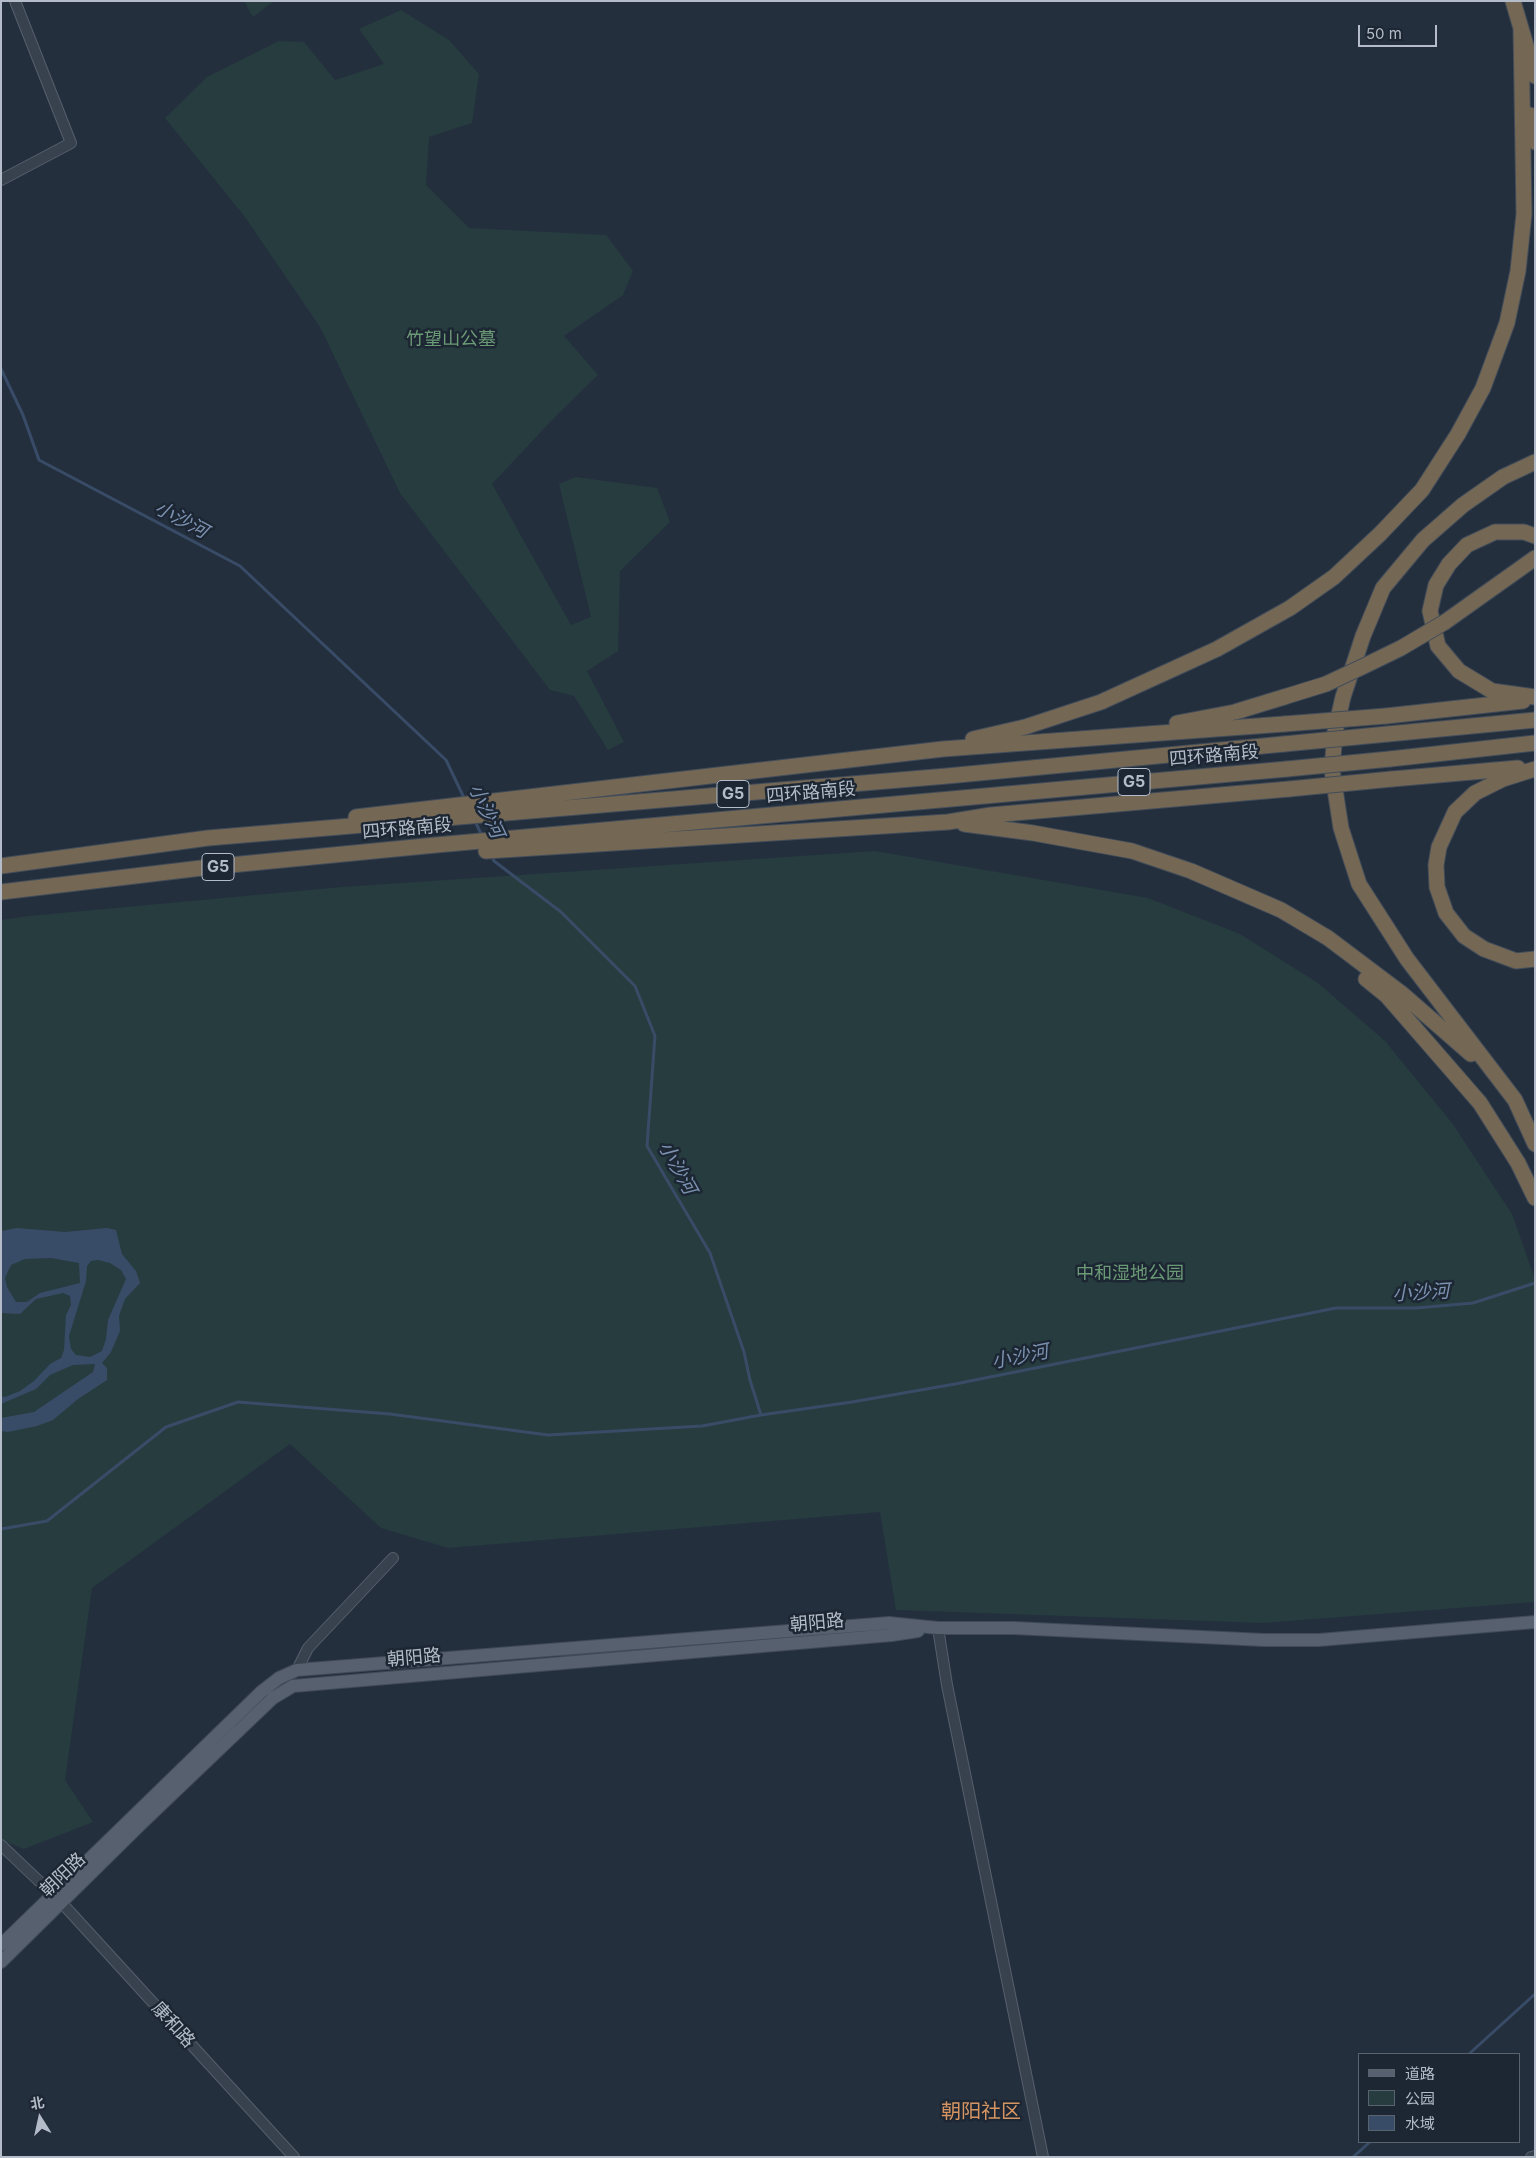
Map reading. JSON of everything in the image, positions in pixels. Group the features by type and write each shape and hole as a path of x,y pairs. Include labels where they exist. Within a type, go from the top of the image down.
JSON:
{"highway":[{"path":"1513,1 1521,29 1528,72 1535,142"},
{"path":"208,838 408,810 502,801 944,749 976,743 1101,702 1217,649 1290,608 1334,577 1380,534 1422,490 1458,434 1483,388 1507,323 1518,271 1524,214 1528,72"},
{"path":"1535,462 1503,477 1463,505 1423,540 1383,588 1363,636 1343,697 1334,732 1332,770 1341,828 1359,884 1407,959 1515,1100 1535,1144"},
{"path":"1535,536 1524,532 1495,532 1467,545 1449,564 1436,585 1430,611 1438,646 1459,671 1492,691 1535,698"},
{"path":"1085,737 1235,712 1326,684 1401,648 1445,622 1535,558"},
{"path":"976,743 1386,716 1535,698"},
{"name":"四环路南段","path":"1,866 208,838 948,776 1535,720"},
{"name":"四环路南段","path":"534,842 982,796 1390,759 1535,743"},
{"path":"534,842 988,821 1392,779 1535,768"},
{"path":"1535,768 1503,779 1476,793 1455,812 1439,847 1436,865 1437,888 1446,913 1464,936 1484,949 1516,961 1535,959"},
{"path":"988,821 1132,851 1191,871 1281,910 1328,938 1401,993 1496,1075"},
{"name":"G5","path":"1,892 210,868 534,842"},
{"path":"1281,910 1387,996 1480,1103 1518,1163 1535,1198"}],"main road":[{"path":"298,1670 889,1623 938,1628 1014,1628 1264,1640 1319,1640 1535,1622"},
{"name":"朝阳路","path":"1,1945 57,1898 273,1698 293,1686 892,1635 938,1628"},
{"name":"朝阳路","path":"1,1962 57,1898 261,1692 279,1678 298,1670"}],"street":[{"path":"1,180 71,143 16,1"},
{"path":"298,1670 308,1648 393,1558"},
{"path":"938,1628 947,1685 1043,2157"},
{"name":"康和路","path":"1,1845 57,1898 294,2157"},
{"path":"1531,2157 1535,2156"}],"green space":[{"path":"244,1 274,1 253,17"},
{"name":"竹望山公墓","path":"401,10 449,40 479,74 472,123 429,137 426,185 469,228 606,235 633,271 623,295 564,336 598,375 554,418 492,484 571,625 591,617 559,484 576,477 657,488 670,522 620,571 618,651 587,671 624,742 608,750 574,696 550,690 400,493 320,327 245,217 165,118 207,77 279,41 304,42 335,80 384,64 359,29"},
{"name":"中和湿地公园","path":"875,851 1148,898 1240,934 1318,983 1385,1041 1452,1123 1512,1214 1535,1279 1535,1602 1263,1623 896,1610 880,1512 448,1548 381,1528 290,1444 92,1588 65,1780 93,1822 24,1849 1,1840 1,920 342,887"}],"water":[{"path":"17,1228 65,1232 107,1228 116,1230 122,1254 136,1271 140,1283 125,1299 119,1316 120,1331 111,1352 102,1363 107,1368 107,1380 78,1399 53,1420 37,1426 8,1432 1,1431 1,1418 34,1412 93,1372 95,1364 73,1365 50,1375 36,1389 1,1404 1,1396 5,1397 20,1391 34,1381 50,1364 61,1358 64,1350 66,1315 71,1305 70,1296 63,1293 36,1299 20,1314 1,1313 1,1231","holes":["51,1258 79,1263 80,1283 40,1293 27,1302 16,1302 7,1287 5,1278 11,1265 25,1259","98,1260 110,1263 121,1270 126,1279 108,1320 106,1339 102,1351 90,1357 76,1355 71,1349 69,1336 86,1281 87,1266 91,1261"]}],"waterway":[{"name":"小沙河","path":"1,369 23,415 39,460 240,566 446,760 465,800"},
{"name":"小沙河","path":"474,819 482,836"},
{"name":"小沙河","path":"492,856 494,861 561,912 635,986 655,1036 647,1146 710,1253 744,1352 750,1380 761,1415 852,1402 955,1384 1336,1308 1416,1308 1473,1303 1535,1283"},
{"path":"1,1529 47,1521 166,1427 238,1402 390,1414 548,1435 702,1426 761,1415"},
{"path":"1470,2053 1535,1994"},
{"path":"1353,2157 1369,2143"}],"district":[{"name":"朝阳社区","path":"981,2112"}]}
